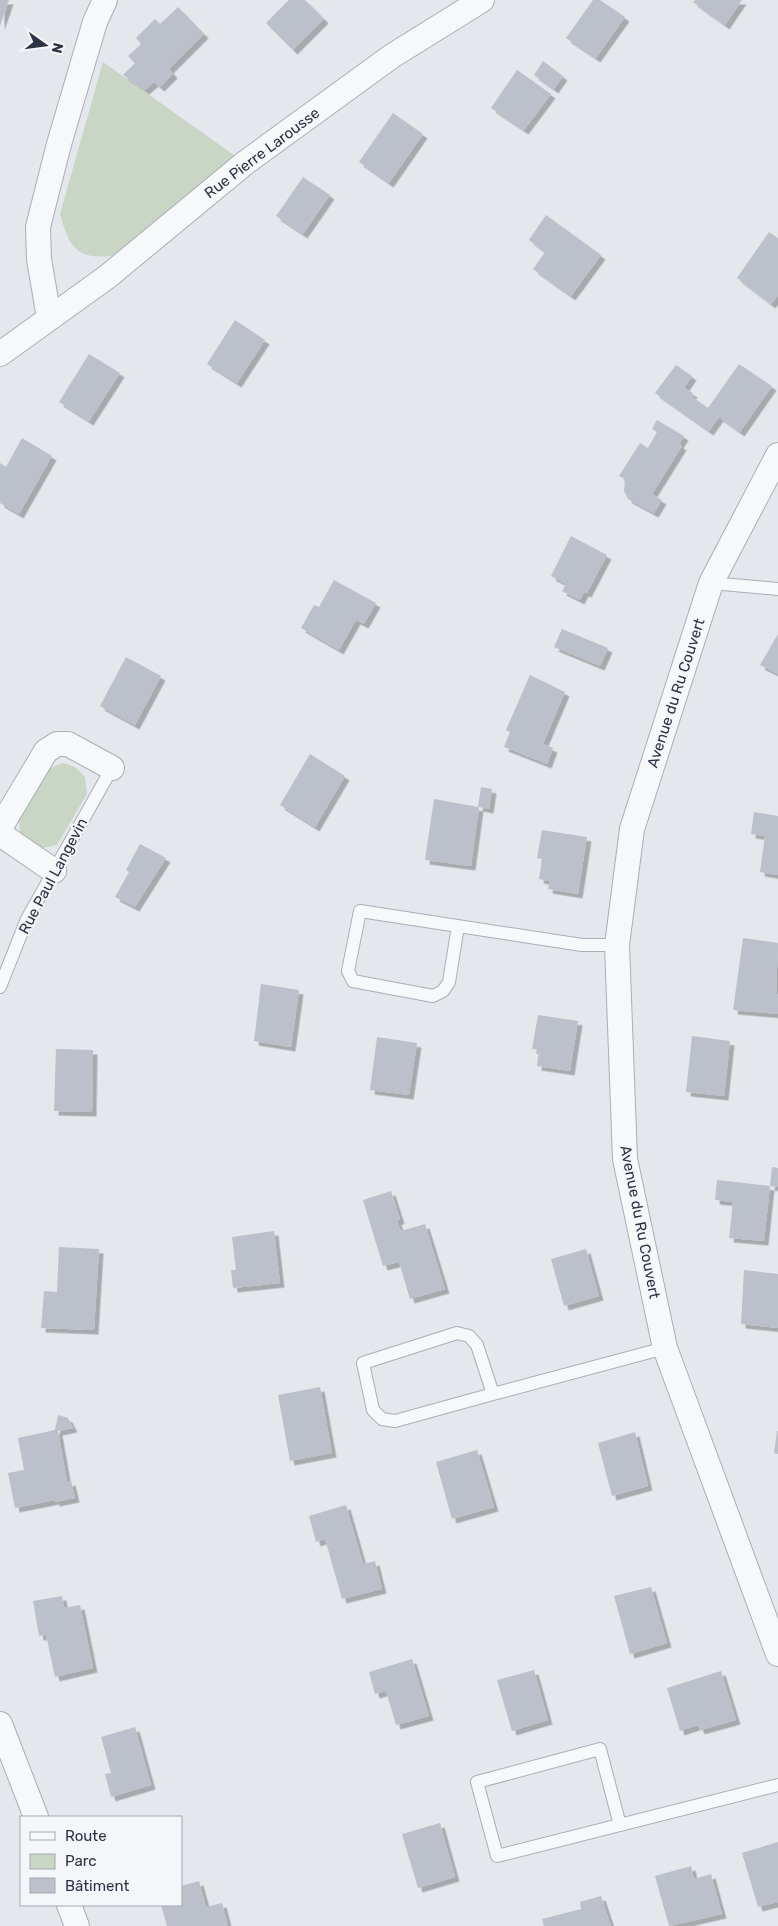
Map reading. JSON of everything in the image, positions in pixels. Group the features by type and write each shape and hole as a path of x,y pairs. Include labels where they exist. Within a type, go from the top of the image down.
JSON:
{"street":[{"path":"49,318 39,259 38,227 64,126 95,22 105,0"},
{"name":"Rue Pierre Larousse","path":"0,354 107,277 253,158 392,56 482,0"},
{"name":"Avenue du Ru Couvert","path":"778,455 711,583 632,829 617,945 625,1159 665,1348 778,1654"},
{"path":"0,828 46,751 57,744 68,744 112,768"},
{"path":"0,834 54,871"},
{"path":"0,1724 36,1816"},
{"path":"69,1906 77,1926"}],"lane":[{"path":"711,583 778,589"},
{"name":"Rue Paul Langevin","path":"0,987 28,919 112,768"},
{"path":"458,926 449,982 443,991 433,996 353,981 348,971 360,911 458,926 582,945 617,945"},
{"path":"493,1394 477,1345 469,1336 457,1333 363,1363 373,1410 382,1419 395,1421 665,1348"},
{"path":"620,1825 600,1749 477,1782 497,1856 620,1825 778,1785"}],"green space":[{"path":"103,62 238,158 118,255 93,256 78,250 72,244 60,214"},
{"path":"63,763 75,767 85,777 87,794 57,845 43,848 30,846 20,832 19,818 48,769"}],"building":[{"path":"0,0 9,0 0,26"},
{"path":"289,0 305,0 324,19 293,50 266,23"},
{"path":"593,0 600,0 625,17 596,58 566,38"},
{"path":"695,0 742,0 725,25 693,2"},
{"path":"178,7 204,34 169,69 173,74 160,87 154,82 145,90 123,75 135,63 128,56 141,44 136,38 155,19 160,24"},
{"path":"543,61 563,76 554,89 534,75"},
{"path":"517,70 551,94 524,130 491,108"},
{"path":"393,113 423,134 389,183 359,162"},
{"path":"303,177 330,195 303,234 276,216"},
{"path":"546,215 601,255 571,296 533,269 545,252 529,240"},
{"path":"769,232 778,238 778,295 771,304 737,278"},
{"path":"235,320 265,340 237,383 207,364"},
{"path":"89,354 120,373 89,421 59,402"},
{"path":"739,364 772,386 740,432 719,417 709,431 655,393 676,365 692,376 684,388 693,393 691,396 708,408"},
{"path":"657,420 684,436 679,444 682,446 652,494 662,500 654,513 628,499 624,491 625,479 619,476 640,443 648,448 657,432 652,429"},
{"path":"22,438 52,456 19,514 0,503 0,463 6,467"},
{"path":"571,536 607,555 587,593 584,592 580,600 562,591 566,584 551,576"},
{"path":"334,580 376,603 364,624 356,620 339,650 301,628 314,605 319,607"},
{"path":"562,629 608,648 600,666 554,647"},
{"path":"778,634 778,674 760,665"},
{"path":"126,657 161,676 135,725 100,706"},
{"path":"530,675 565,692 543,744 553,748 547,764 504,747 510,732 506,730"},
{"path":"310,754 345,776 315,827 280,805"},
{"path":"481,787 492,789 489,809 479,807 471,866 425,860 434,799 478,807"},
{"path":"754,812 778,816 778,875 760,872 765,836 751,834"},
{"path":"542,830 587,837 578,894 548,889 550,881 539,879 542,859 537,858"},
{"path":"140,844 166,858 135,907 115,897 129,872 126,870"},
{"path":"743,938 778,943 776,994 778,994 778,1014 733,1010"},
{"path":"261,984 299,990 291,1047 254,1041"},
{"path":"538,1015 578,1021 570,1071 537,1066 539,1050 532,1049"},
{"path":"692,1036 730,1041 724,1096 686,1092"},
{"path":"377,1037 417,1043 409,1095 370,1090"},
{"path":"56,1049 93,1050 92,1112 54,1111"},
{"path":"772,1167 778,1168 778,1187 770,1186"},
{"path":"717,1180 770,1186 764,1241 729,1238 733,1202 715,1200"},
{"path":"391,1191 400,1219 397,1221 401,1231 425,1224 445,1289 410,1299 399,1262 383,1266 363,1200"},
{"path":"274,1231 280,1283 233,1288 231,1270 236,1270 232,1237"},
{"path":"59,1247 99,1249 94,1330 41,1328 44,1291 57,1292"},
{"path":"586,1249 599,1296 564,1306 551,1259"},
{"path":"744,1270 778,1274 778,1328 741,1324"},
{"path":"320,1387 332,1453 290,1461 278,1395"},
{"path":"58,1415 68,1418 73,1428 58,1431 67,1482 71,1481 75,1498 15,1508 8,1473 24,1470 18,1438 55,1430"},
{"path":"778,1431 778,1454 774,1453"},
{"path":"635,1432 648,1486 612,1496 598,1443"},
{"path":"477,1450 494,1507 452,1519 436,1462"},
{"path":"346,1505 363,1564 375,1561 382,1589 342,1599 325,1539 316,1542 309,1516"},
{"path":"651,1587 667,1643 630,1654 614,1596"},
{"path":"62,1596 64,1608 80,1605 93,1668 55,1677 46,1635 39,1636 33,1601"},
{"path":"412,1659 429,1716 396,1725 386,1691 375,1694 369,1672"},
{"path":"534,1670 548,1720 512,1731 497,1680"},
{"path":"721,1671 736,1720 700,1730 698,1725 680,1731 667,1688"},
{"path":"135,1727 151,1785 111,1797 105,1774 111,1773 101,1737"},
{"path":"440,1823 455,1877 418,1888 402,1834"},
{"path":"778,1842 778,1902 758,1907 742,1853"},
{"path":"691,1866 694,1879 711,1874 722,1914 669,1926 655,1876"},
{"path":"199,1881 206,1907 222,1903 228,1926 167,1926 161,1906 182,1906 182,1886"},
{"path":"601,1896 611,1926 544,1926 542,1919 581,1909 580,1902"}]}
